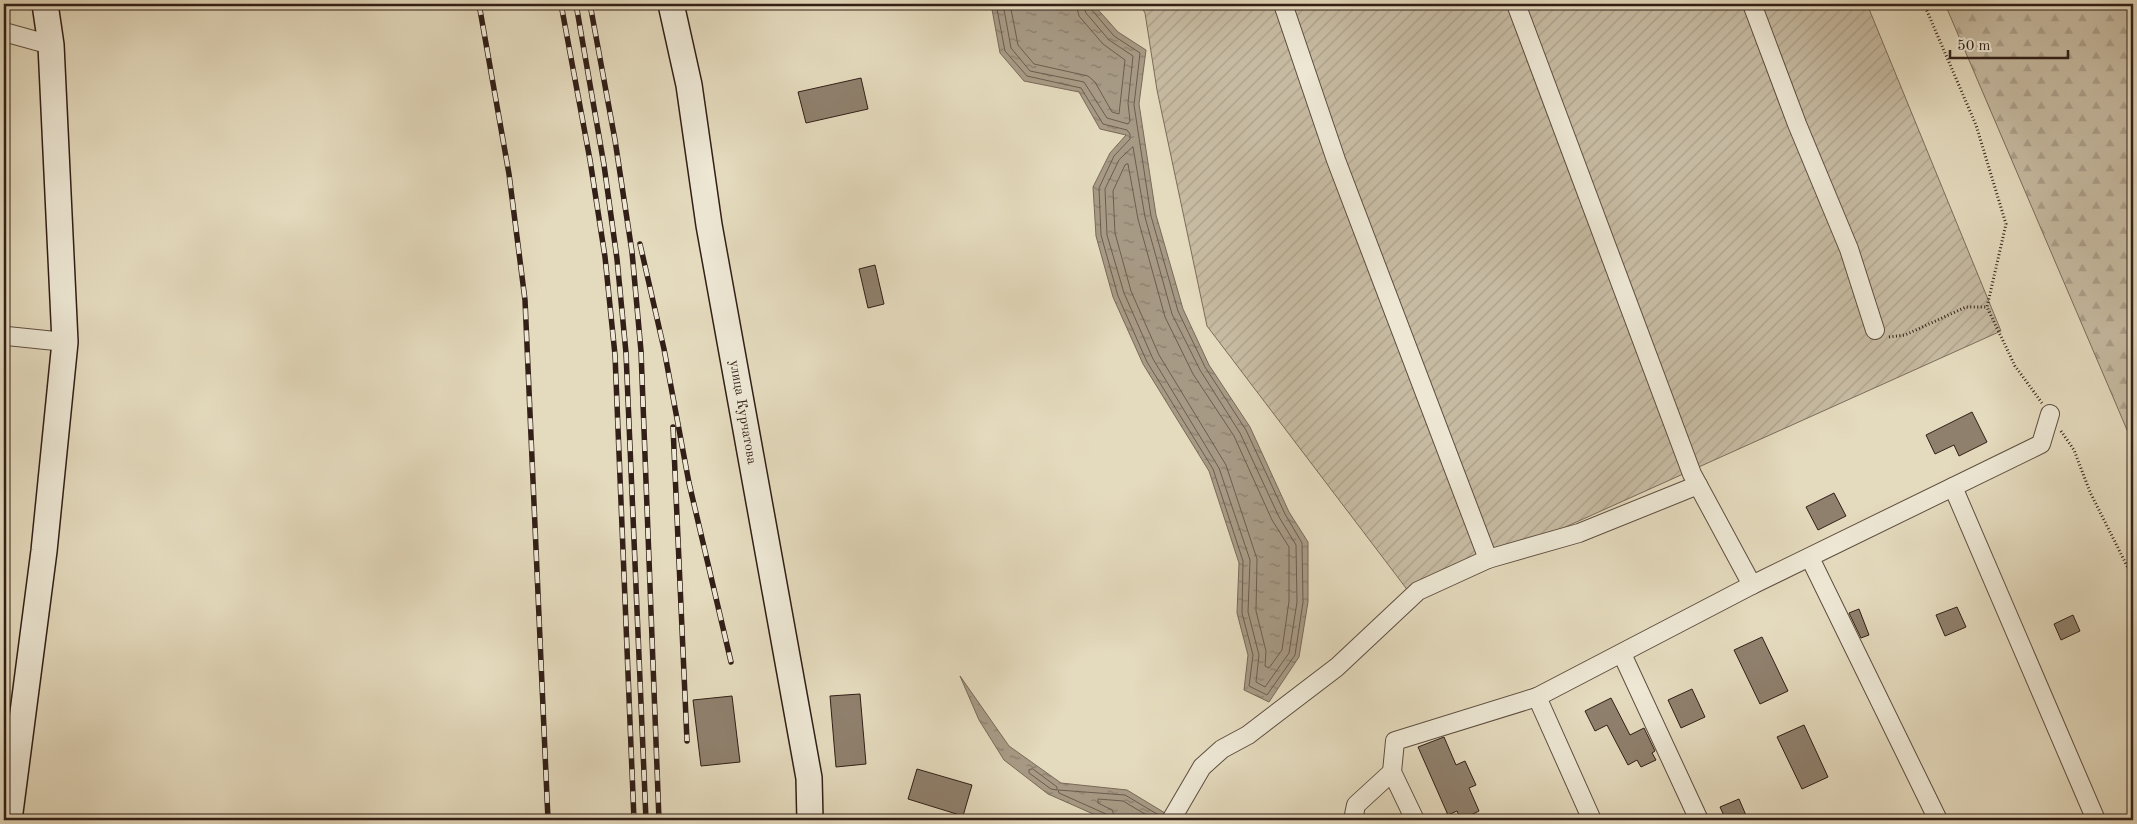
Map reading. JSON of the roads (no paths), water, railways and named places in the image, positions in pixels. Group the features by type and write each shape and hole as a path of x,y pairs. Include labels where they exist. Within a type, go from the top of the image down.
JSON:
{"street":[{"path":"9,820 44,551 65,342 51,44 45,4"},
{"name":"улица Курчатова","path":"671,4 689,85 709,225 809,778 810,820"},
{"path":"1283,4 1336,160 1488,559"},
{"path":"1516,4 1692,474 1752,586"},
{"path":"1752,4 1797,124 1849,249 1875,330"},
{"path":"4,32 51,44"},
{"path":"4,338 7,336 38,338 65,342"},
{"path":"1415,820 1392,772 1395,741 1537,698 1752,586 2041,444 2050,414"},
{"path":"1171,820 1202,767 1222,749 1248,735 1337,667 1418,591 1488,559 1579,533 1698,485"},
{"path":"1953,486 2096,820"},
{"path":"1810,558 1938,820"},
{"path":"1622,654 1698,820"},
{"path":"1537,698 1592,820"},
{"path":"1353,820 1356,805 1392,772"}],"water":[{"path":"991,4 1093,4 1118,32 1146,50 1139,104 1156,215 1183,309 1209,365 1250,427 1289,512 1308,542 1308,602 1299,657 1269,702 1244,690 1248,655 1237,613 1239,563 1209,471 1143,364 1113,297 1096,236 1093,187 1110,153 1126,135 1100,129 1079,92 1024,81 1000,53"},
{"path":"960,676 1009,746 1061,783 1127,790 1165,813 1169,820 1113,820 1100,817 1048,794 1004,760 979,720"}],"railway":[{"path":"479,4 509,174 525,300 548,820"},
{"path":"561,4 590,160 605,257 615,355 634,820"},
{"path":"576,4 604,165 617,259 626,353 646,820"},
{"path":"590,4 615,140 632,252 641,351 659,820"},
{"path":"640,244 664,349 689,483 731,662"},
{"path":"673,427 687,741"}]}
